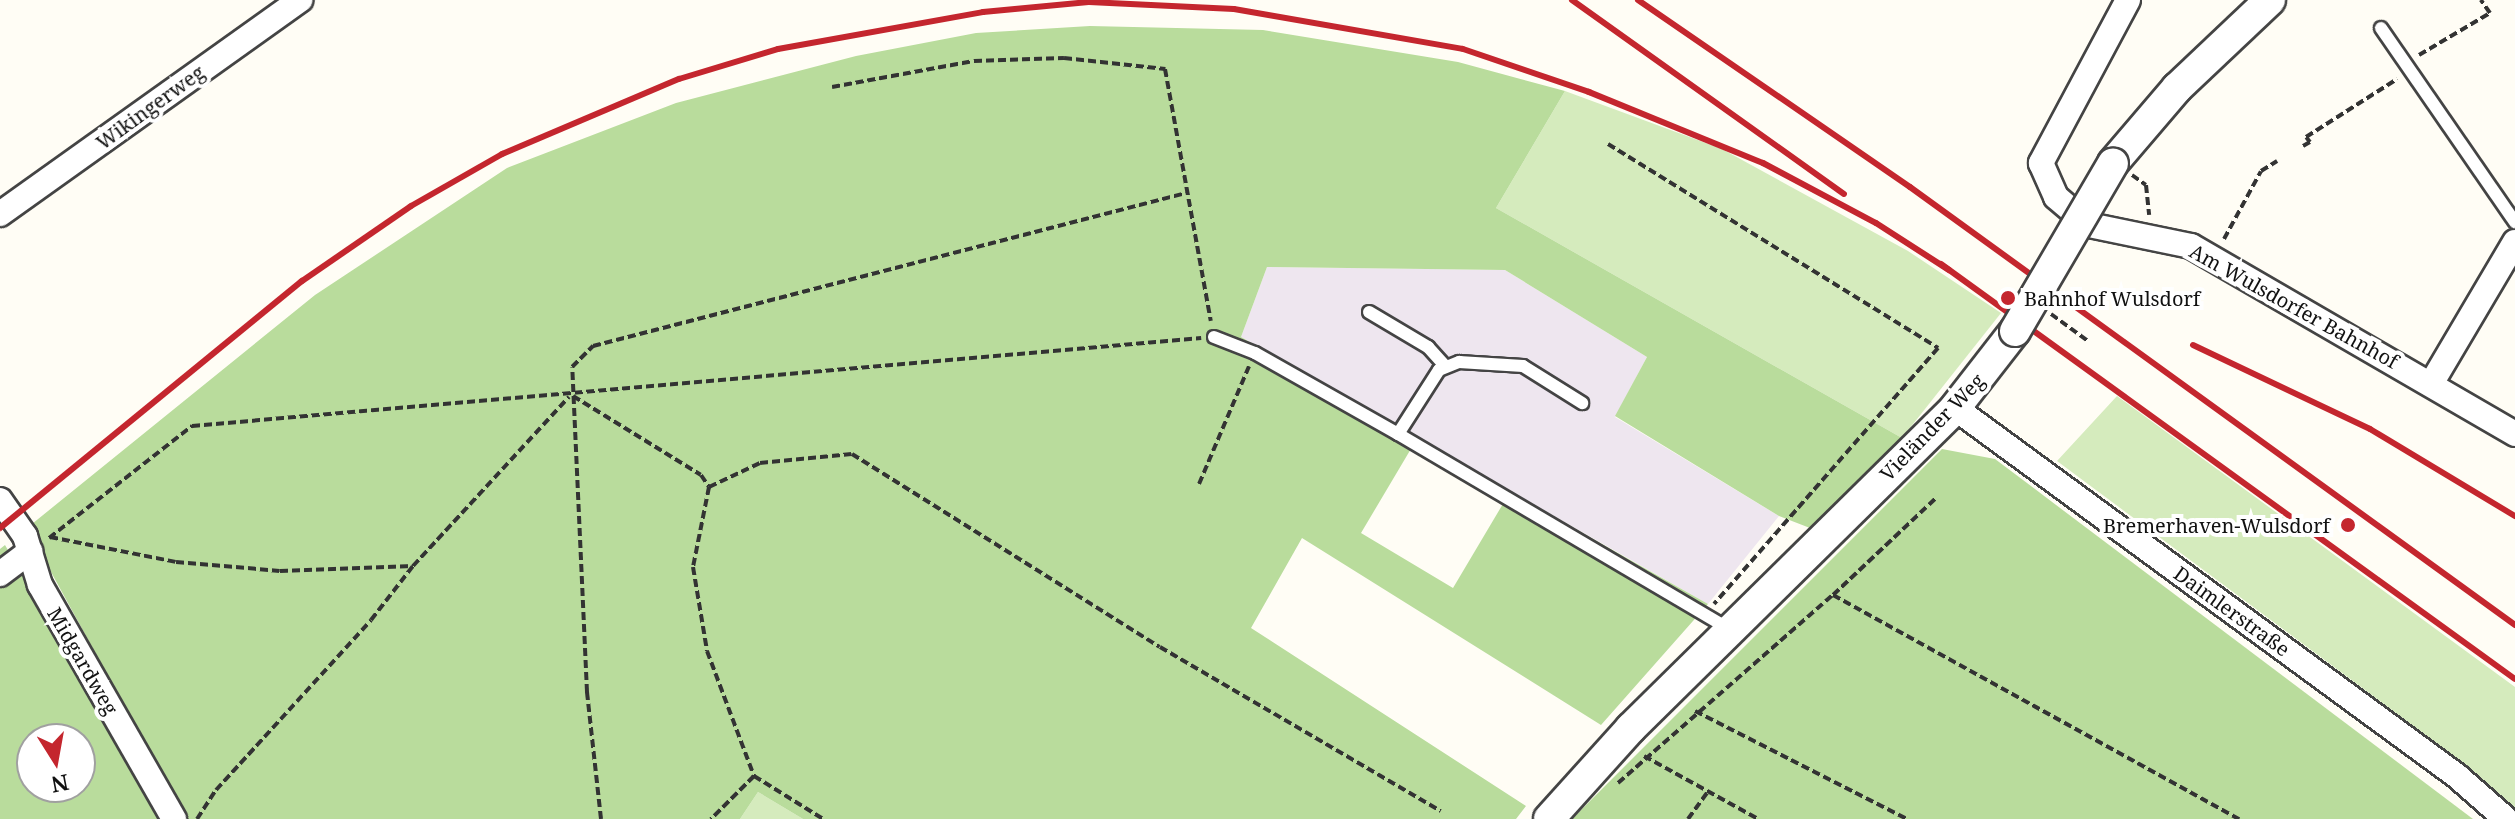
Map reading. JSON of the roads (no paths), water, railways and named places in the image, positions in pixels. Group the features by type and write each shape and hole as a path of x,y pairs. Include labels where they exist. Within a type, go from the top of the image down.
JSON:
{"street":[{"name":"Vieländer Weg","path":"1549,819 1617,741 1955,408 2015,331 2113,163 2177,88 2270,0"},
{"name":"Wikingerweg","path":"0,214 296,1"},
{"name":"Am Wulsdorfer Bahnhof","path":"2125,1 2041,163 2056,197 2089,225 2191,246 2515,434"},
{"path":"2431,384 2515,242"},
{"name":"Daimlerstraße","path":"1955,408 2457,776 2506,819"},
{"name":"Midgardweg","path":"0,500 40,544 40,585 174,819"},
{"path":"0,574 40,544"}],"lane":[{"path":"2381,28 2515,222"},
{"path":"1369,312 1428,347 1445,366"},
{"path":"1214,337 1255,353 1398,434 1732,631"},
{"path":"1445,366 1494,362 1523,366 1582,403"},
{"path":"1398,434 1445,366"}],"railway":[{"path":"1572,0 1844,194"},
{"path":"1638,0 1910,187 2515,625"},
{"path":"0,528 302,281 411,206 502,154 679,79 778,49 983,12 1089,2 1234,9 1463,49 1589,92 1763,163 1876,223 1949,270"},
{"path":"1941,264 2515,679"},
{"path":"2193,345 2370,429 2515,516"}],"place":[{"name":"Bahnhof Wulsdorf","path":"2008,298"},
{"name":"Bremerhaven-Wulsdorf","path":"2348,525"}]}
